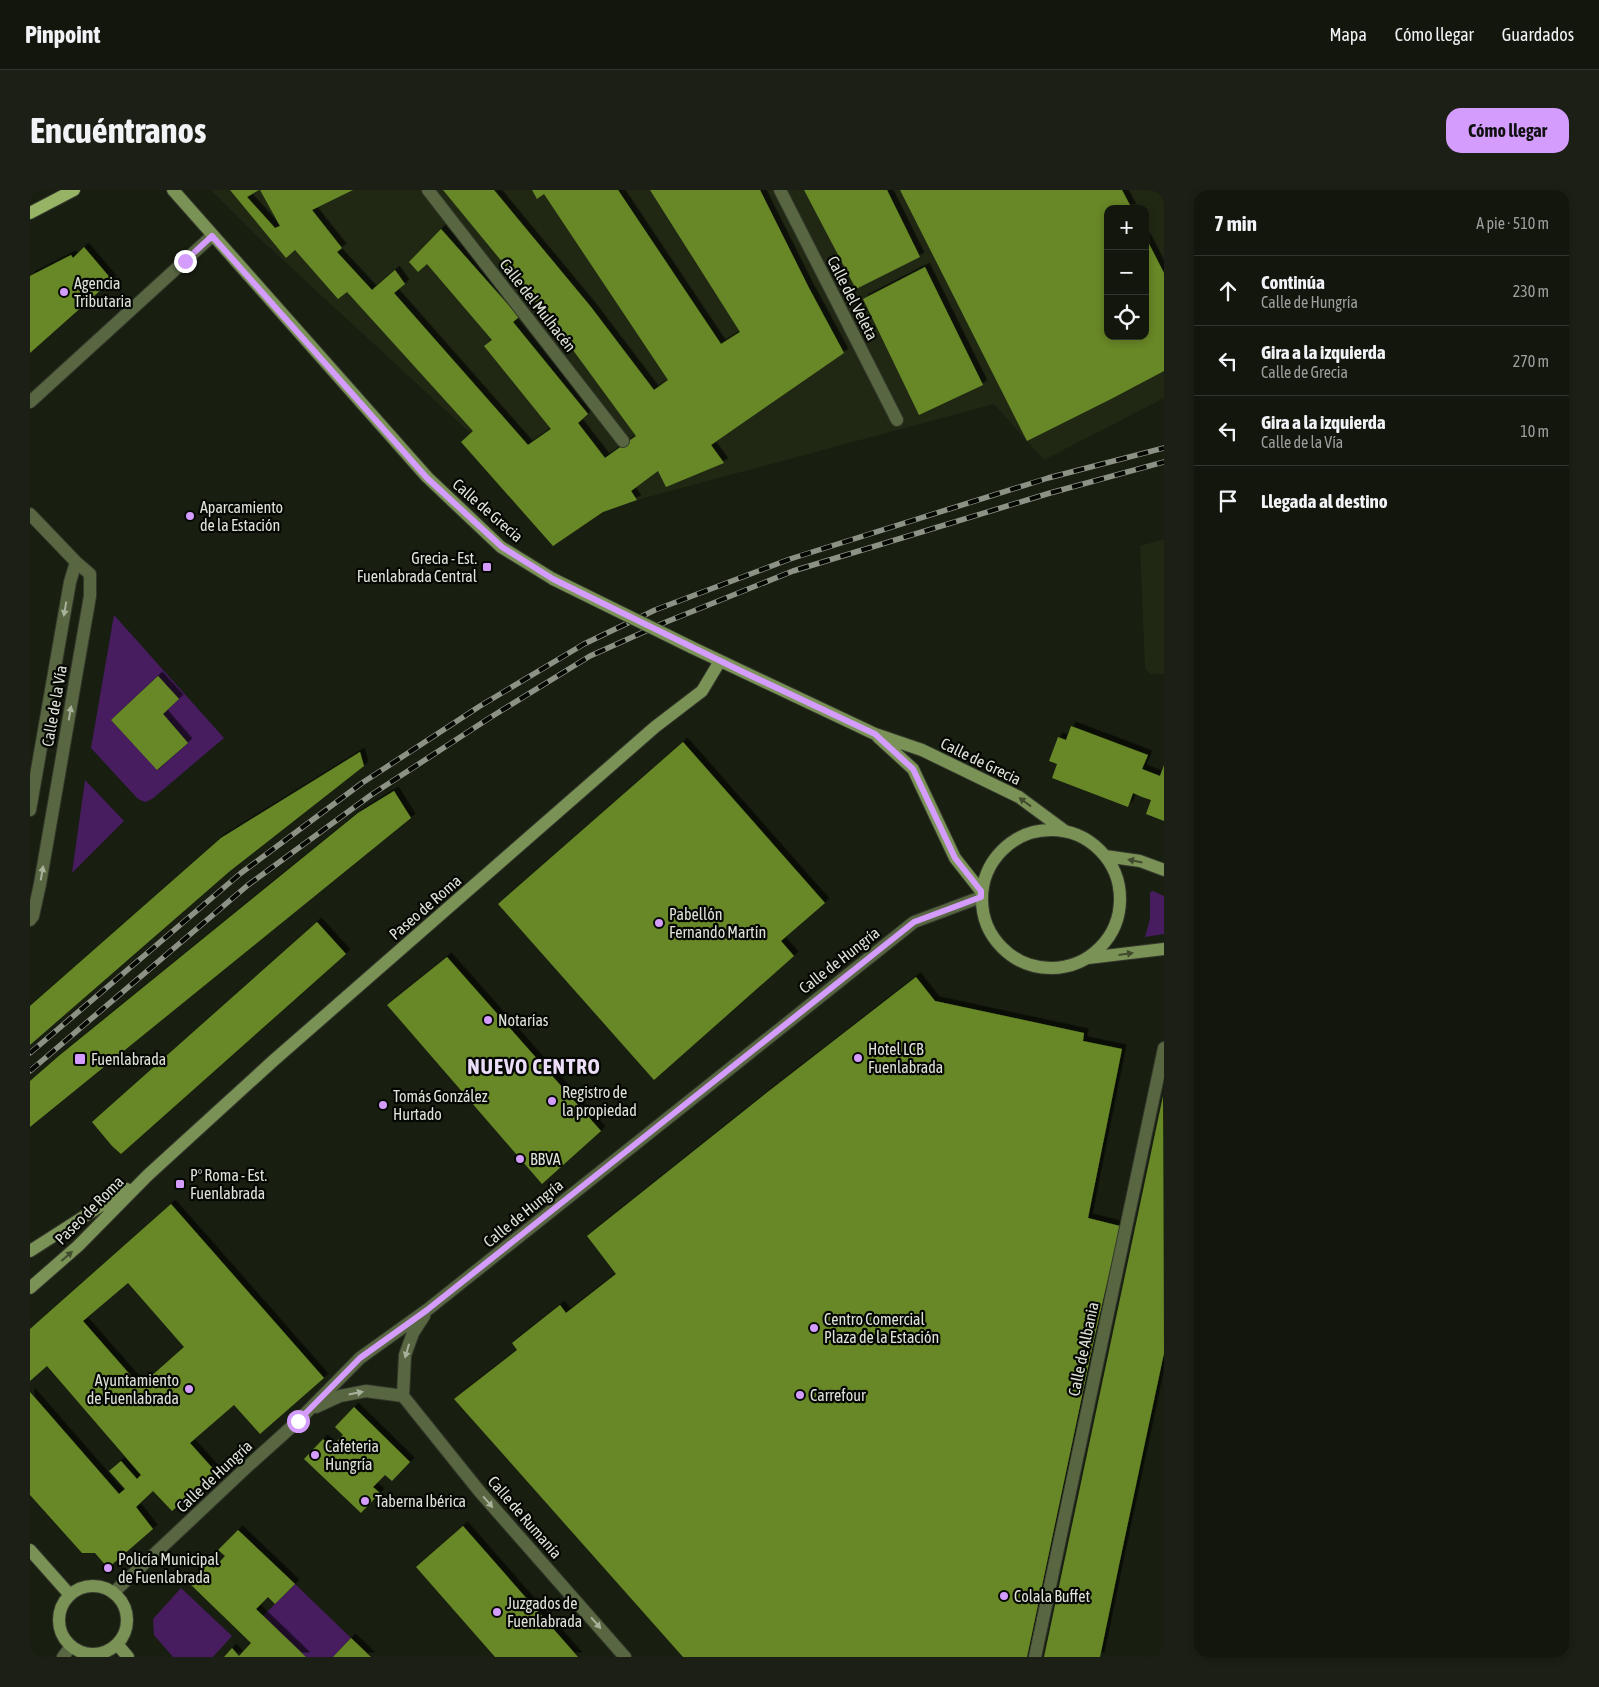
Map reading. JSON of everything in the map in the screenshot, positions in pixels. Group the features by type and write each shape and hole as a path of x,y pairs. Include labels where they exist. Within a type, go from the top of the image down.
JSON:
{"main road":[{"path":"30,214 74,190"}],"street":[{"name":"Calle de Grecia","path":"173,190 427,478 502,547 553,579 691,647 875,734 922,750 1019,797 1065,831"},
{"name":"Calle del Mulhacén","path":"428,190 623,441"},
{"name":"Calle del Veleta","path":"780,190 897,420"},
{"path":"30,402 212,236"},
{"name":"Calle de la Vía","path":"30,514 90,574 90,596 40,884 33,916 30,920"},
{"name":"Calle de la Vía","path":"30,810 70,582 76,562"},
{"name":"Paseo de Roma","path":"30,1288 78,1246 148,1175 273,1061 655,727 702,691 720,661"},
{"name":"Calle de Grecia","path":"875,734 913,769 955,858 981,894"},
{"path":"1042,830 1065,831 1080,836 1094,844 1105,856 1117,876 1121,899 1117,922 1106,943 1088,958 1068,967 1047,969 1026,965 1007,954 992,938 984,918 981,894 988,869 1001,850 1020,837 1042,830"},
{"path":"1105,856 1140,862 1164,870"},
{"name":"Calle de Hungría","path":"113,1593 298,1421 360,1358 427,1310 914,922 981,894"},
{"path":"1088,958 1164,949"},
{"name":"Calle de Albania","path":"1034,1657 1164,1048"},
{"name":"Paseo de Roma","path":"30,1252 148,1175"},
{"path":"298,1421 321,1404 340,1396 366,1391 403,1396 404,1355 413,1333 427,1310"},
{"name":"Calle de Rumanía","path":"403,1396 457,1464 625,1657"},
{"path":"30,1550 70,1595"},
{"path":"95,1586 105,1588 113,1593 123,1604 127,1618 124,1635 117,1644 104,1652 86,1654 77,1651 63,1638 58,1624 60,1610 64,1602 70,1595 84,1587 95,1586"},
{"path":"117,1644 128,1657"},
{"path":"63,1657 71,1646"}],"shaded area":[{"path":"211,190 1164,190 1164,398 1044,460 994,404 637,500 561,517 256,235"},
{"path":"1164,539 1164,674 1150,674 1145,668 1140,546"},
{"path":"114,615 224,738 152,799 145,802 138,799 91,748","holes":["158,677 179,699 163,714 188,743 158,770 111,720"]},
{"path":"85,780 124,821 72,873"},
{"path":"1153,891 1164,896 1164,934 1145,937 1150,919 1150,892"},
{"path":"295,1584 351,1638 333,1657 306,1657 263,1616"},
{"path":"181,1588 232,1636 213,1657 173,1657 154,1635 153,1619"}],"building":[{"path":"230,190 259,190 247,197 275,228 280,226 260,190 353,190 312,210 342,248 337,252 372,290 395,270 405,284 394,293 528,445 551,429 484,346 492,340 427,264 418,272 409,262 441,229 519,317 513,322 588,414 578,423 605,458 636,436 559,331 443,190 494,190 591,307 654,390 668,380 544,194 537,199 532,190 618,190 721,344 740,332 650,190 760,190 844,353 711,445 724,463 666,487 658,471 631,491 637,500 603,512 553,546 461,442 473,431 347,292 338,299 295,250 286,258"},
{"path":"804,190 887,190 920,257 856,289"},
{"path":"900,190 1122,190 1130,205 1104,205 1104,340 1149,340 1149,244 1164,273 1164,371 1027,441"},
{"name":"Agencia Tributaria","path":"84,247 112,280 30,353 30,276 71,255 73,258"},
{"path":"925,267 983,385 919,415 863,299"},
{"path":"158,676 179,699 163,714 188,743 157,770 111,720"},
{"path":"1071,726 1148,755 1142,769 1160,776 1164,765 1164,821 1146,814 1151,800 1133,793 1128,807 1052,778 1057,764 1049,761 1058,737 1066,740"},
{"name":"Pabellón Fernando Martín","path":"683,742 825,903 781,941 794,956 654,1080 498,904"},
{"path":"360,752 364,766 230,871 30,1045 30,1006 221,838"},
{"path":"394,791 411,818 30,1127 30,1081 358,813"},
{"path":"317,922 346,954 121,1154 92,1122"},
{"path":"447,957 601,1131 542,1184 387,1005"},
{"name":"Centro Comercial Plaza de la Estación","path":"916,977 935,1001 1084,1033 1083,1041 1122,1049 1088,1218 1120,1226 1093,1344 1027,1657 683,1657 454,1399 517,1350 512,1343 560,1305 566,1313 616,1274 587,1236"},
{"path":"1163,1096 1164,1353 1100,1657 1044,1657"},
{"name":"Ayuntamiento de Fuenlabrada","path":"171,1204 324,1378 260,1434 234,1405 190,1443 216,1472 172,1511 153,1491 136,1507 153,1529 108,1568 95,1553 82,1553 30,1495 30,1392 119,1494 125,1489 109,1471 121,1461 137,1479 141,1475 47,1366 30,1381 30,1329","holes":["128,1283 184,1347 140,1386 83,1321"]},
{"path":"354,1407 410,1462 392,1481 385,1475 373,1487 380,1493 361,1513 304,1459 323,1439 331,1447 343,1435 335,1427"},
{"name":"Juzgados de Fuenlabrada","path":"463,1526 578,1657 495,1657 416,1567"},
{"path":"238,1530 295,1584 275,1604 268,1597 256,1609 306,1657 224,1657 232,1648 239,1656 251,1643 188,1582 207,1562 214,1568 225,1556 218,1550"},
{"path":"351,1638 371,1657 333,1657"}],"railway":[{"path":"30,1053 241,873 362,783 480,706 584,644 655,610 790,559 1048,478 1164,448"},
{"path":"30,1071 248,885 371,795 491,717 590,656 666,622 793,571 1050,493 1164,462"}],"place":[{"name":"Agencia Tributaria","path":"64,292"},
{"name":"Aparcamiento de la Estación","path":"190,516"},
{"name":"Grecia - Est. Fuenlabrada Central","path":"487,567"},
{"name":"Pabellón Fernando Martín","path":"659,923"},
{"name":"Notarías","path":"488,1020"},
{"name":"Hotel LCB Fuenlabrada","path":"858,1058"},
{"name":"Fuenlabrada","path":"80,1059"},
{"name":"Registro de la propiedad","path":"552,1101"},
{"name":"Tomás González Hurtado","path":"383,1105"},
{"name":"BBVA","path":"520,1159"},
{"name":"Pº Roma - Est. Fuenlabrada","path":"180,1184"},
{"name":"Centro Comercial Plaza de la Estación","path":"814,1328"},
{"name":"Ayuntamiento de Fuenlabrada","path":"189,1389"},
{"name":"Carrefour","path":"800,1395"},
{"name":"Cafeteria Hungría","path":"315,1455"},
{"name":"Taberna Ibérica","path":"365,1501"},
{"name":"Policía Municipal de Fuenlabrada","path":"108,1568"},
{"name":"Colala Buffet","path":"1004,1596"},
{"name":"Juzgados de Fuenlabrada","path":"497,1612"}],"district":[{"name":"NUEVO CENTRO","path":"534,1066"}],"route":[{"path":"185,261 212,236 427,478 502,547 553,579 673,639 875,734 913,769 955,858 981,891 981,897 914,922 427,1310 360,1358 298,1421"}]}
